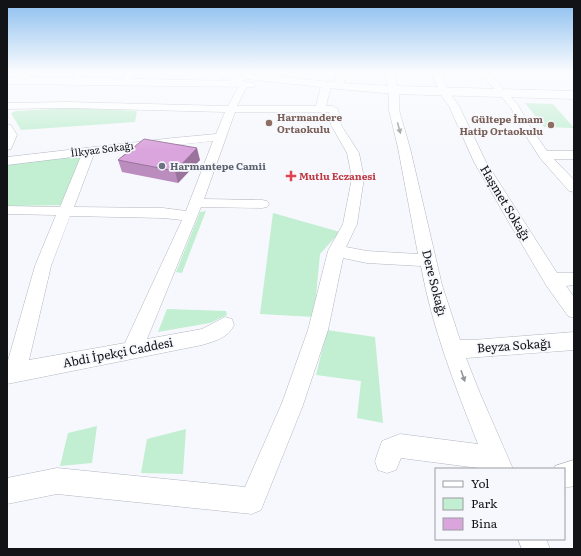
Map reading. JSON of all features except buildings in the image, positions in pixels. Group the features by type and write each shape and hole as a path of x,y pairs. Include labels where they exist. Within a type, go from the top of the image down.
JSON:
{"street":[{"path":"132,350 193,209 236,98"},
{"path":"320,109 323,98"},
{"name":"Dere Sokağı","path":"394,98 394,110 404,148 433,285 469,393 499,463"},
{"name":"Haşmet Sokağı","path":"448,98 454,106 480,162 552,280 574,311"},
{"path":"507,98 515,107 524,125 544,155 574,188"},
{"path":"7,106 68,105 231,109 333,109 336,125 353,153 358,178 350,224 336,251 318,330 292,405 252,500 57,481 7,492"},
{"path":"7,127 11,135 7,147"},
{"name":"İlkyaz Sokağı","path":"7,161 173,141 221,137"},
{"path":"9,375 43,266 89,151"},
{"path":"544,155 574,155"},
{"path":"7,210 193,209 262,204"},
{"path":"336,251 366,257 428,260"},
{"path":"552,280 574,279"},
{"name":"Abdi İpekçi Caddesi","path":"9,375 202,337 218,331 225,325"},
{"name":"Beyza Sokağı","path":"453,348 474,349 574,341"},
{"path":"387,461 391,450 400,446 499,463"}],"green space":[{"path":"525,103 553,104 574,128 544,127"},
{"path":"71,108 137,111 135,122 21,130 11,113 16,111"},
{"path":"90,154 72,205 7,206 7,163"},
{"path":"206,211 182,273 176,272 200,212"},
{"path":"273,213 340,232 320,254 314,317 260,314"},
{"path":"167,309 226,311 227,315 210,323 158,332"},
{"path":"327,330 375,337 383,423 357,418 361,381 316,375"},
{"path":"97,426 92,463 60,466 68,433"},
{"path":"186,429 183,474 141,473 147,439"}],"place":[{"name":"Harmandere Ortaokulu","path":"269,123"},
{"name":"Gültepe İmam Hatip Ortaokulu","path":"551,125"},
{"name":"Harmantepe Camii","path":"162,166"},
{"name":"Mutlu Eczanesi","path":"291,176"}]}
